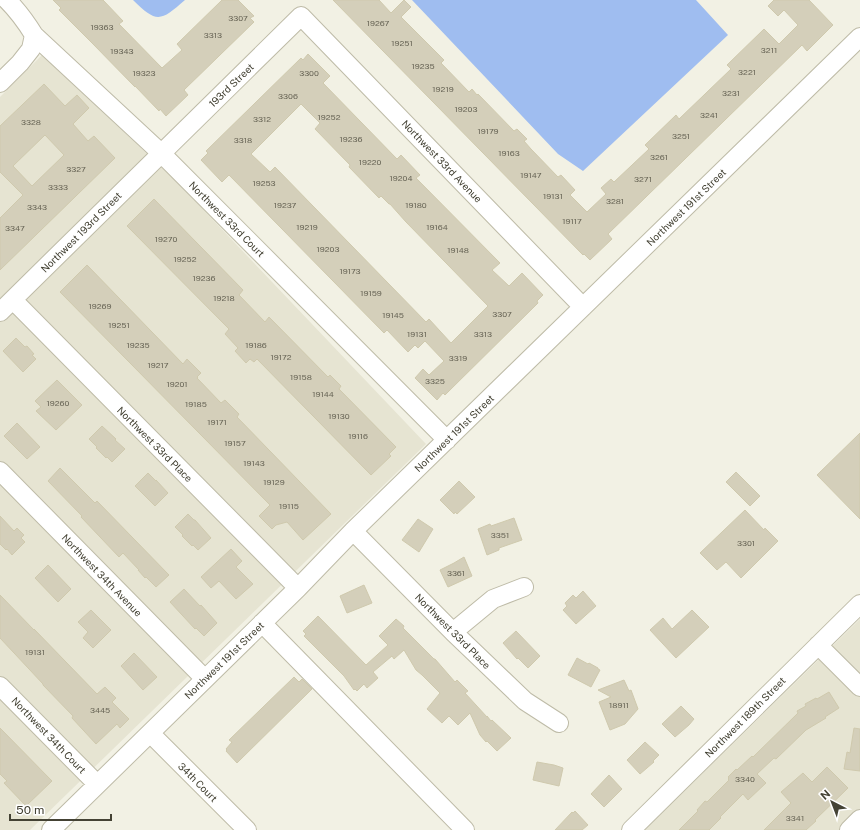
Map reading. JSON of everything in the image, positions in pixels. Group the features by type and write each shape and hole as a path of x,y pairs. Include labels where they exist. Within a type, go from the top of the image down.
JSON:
{"street":[{"name":"Northwest 33rd Court","path":"6,0 13,6 34,35 161,153 447,440"},
{"name":"193rd Street","path":"161,153 301,16"},
{"name":"Northwest 33rd Avenue","path":"301,16 584,307"},
{"path":"0,83 20,63 31,49 34,35"},
{"name":"Northwest 191st Street","path":"50,830 298,588 353,531 860,37"},
{"name":"Northwest 193rd Street","path":"6,306 161,153"},
{"name":"Northwest 33rd Place","path":"6,306 298,588"},
{"name":"Northwest 34th Avenue","path":"0,470 205,679"},
{"name":"Northwest 33rd Place","path":"353,531 453,632 525,701 559,723"},
{"path":"453,632 493,599 524,587"},
{"name":"Northwest 189th Street","path":"631,830 860,604"},
{"path":"262,623 465,830"},
{"path":"818,645 860,687"},
{"name":"Northwest 34th Court","path":"0,686 97,784"},
{"name":"34th Court","path":"150,733 247,830"},
{"path":"849,830 860,819"}],"shaded area":[{"path":"42,55 177,182 426,444 30,830 0,830 0,97"},
{"path":"860,619 860,830 645,830"}],"water":[{"path":"133,0 185,0 164,16 159,17 148,13"},
{"path":"412,0 696,0 728,35 583,171 558,154"}],"building":[{"path":"53,0 103,0 123,21 119,24 162,68 182,50 177,44 222,0 238,0 254,16 250,18 254,22 184,90 188,95 166,116 160,109 159,111 59,10 61,8"},
{"path":"333,0 379,0 391,13 404,0 411,7 401,17 444,60 441,63 469,92 472,89 514,131 517,129 527,139 524,141 531,149 558,177 561,175 575,190 570,195 587,212 606,194 601,188 611,179 614,182 649,149 645,145 676,115 679,119 731,69 727,65 764,29 779,44 798,25 784,10 778,16 768,6 774,0 809,0 833,25 807,51 802,45 608,234 612,239 590,260 584,254 583,255"},
{"path":"308,54 330,76 323,83 397,159 401,155 420,175 416,178 500,263 492,270 509,286 522,273 543,295 537,301 538,303 445,395 443,393 437,400 415,378 423,369 429,375 444,361 425,341 418,348 415,345 408,352 387,330 384,333 229,175 222,182 201,160 208,153 206,151 301,58 303,60","holes":["301,104 320,123 315,129 350,165 349,167 379,198 381,196 390,204 488,306 451,343 429,319 426,322 275,167 270,172 251,154"]},
{"path":"44,84 65,106 77,95 89,108 73,124 88,141 94,136 115,158 0,270 0,218 23,195 0,172 0,126","holes":["45,135 64,155 32,186 13,166"]},
{"path":"154,199 243,290 239,295 265,322 269,317 328,377 330,375 341,386 339,389 396,447 389,454 391,456 371,475 257,359 254,362 250,359 246,363 235,351 238,348 225,334 229,329 127,226"},
{"path":"87,265 183,364 187,359 201,373 197,378 221,403 225,400 239,414 237,417 331,514 303,540 287,522 276,525 272,529 259,516 270,505 60,292"},
{"path":"16,338 25,347 27,346 34,354 32,355 36,359 23,372 3,351"},
{"path":"57,380 82,405 56,430 36,411 41,407 35,401"},
{"path":"17,423 40,447 27,459 4,436"},
{"path":"102,426 125,449 112,462 96,448 97,447 89,439"},
{"path":"860,433 860,519 817,475"},
{"path":"60,468 95,503 97,501 169,575 156,587 146,577 145,578 123,553 119,557 48,481"},
{"path":"736,472 760,496 750,506 726,482"},
{"path":"148,473 168,493 155,506 135,486"},
{"path":"459,481 475,497 457,514 455,512 454,514 440,500"},
{"path":"745,510 764,530 765,528 778,541 741,578 726,562 717,570 700,553"},
{"path":"188,514 211,538 198,550 182,536 183,535 175,527"},
{"path":"0,516 14,531 17,528 24,535 21,538 25,542 12,555 0,544"},
{"path":"514,518 522,540 499,548 499,550 487,555 478,529 490,524 491,526"},
{"path":"418,519 433,529 419,552 402,540"},
{"path":"231,549 242,561 236,567 253,584 236,599 219,581 211,588 201,577"},
{"path":"464,557 472,576 448,587 440,570"},
{"path":"48,565 71,589 58,602 35,578"},
{"path":"364,585 372,603 347,613 340,596"},
{"path":"184,589 217,623 204,636 196,628 195,629 170,602"},
{"path":"583,591 596,606 576,624 563,610 567,606 565,603 573,595 576,598"},
{"path":"0,595 97,694 105,687 116,698 112,702 129,719 120,728 117,724 96,744 72,718 73,716 0,638"},
{"path":"91,610 111,630 93,648 83,638 88,632 78,622"},
{"path":"692,610 709,627 676,658 650,630 663,618 672,629"},
{"path":"318,616 366,665 388,645 379,636 396,619 455,682 457,680 468,691 465,693 487,717 511,738 497,751 480,735 470,713 458,725 449,716 442,723 427,709 440,693 416,670 404,650 394,659 392,656 373,672 378,678 367,688 364,684 357,691 355,689 354,690 344,676 304,636 306,634 303,631"},
{"path":"516,631 540,656 528,668 518,658 517,659 503,643"},
{"path":"134,653 157,677 143,690 121,666"},
{"path":"577,658 600,670 591,687 568,675"},
{"path":"294,677 299,682 302,679 312,689 237,763 226,751 232,742 229,740"},
{"path":"624,680 629,691 631,690 638,709 625,724 610,730 599,702 611,697 598,690"},
{"path":"829,692 839,708 806,730 776,759 774,758 757,774 766,783 748,800 743,794 709,830 679,830 698,811 697,810 705,801 707,802 729,780 728,777 752,756 753,757 798,713 797,711 806,706 805,704"},
{"path":"681,706 694,719 675,737 662,724"},
{"path":"0,728 52,781 26,806 4,783 7,781 0,774"},
{"path":"854,728 860,729 860,771 844,769 847,752 850,753"},
{"path":"645,742 659,755 653,761 654,762 640,774 627,760"},
{"path":"537,762 563,768 559,786 533,780"},
{"path":"827,767 848,788 815,820 816,821 806,830 764,830 791,803 781,792 803,773 812,782"},
{"path":"609,775 622,789 604,807 591,794"},
{"path":"575,811 588,825 582,830 555,830 572,812 573,813"}]}
